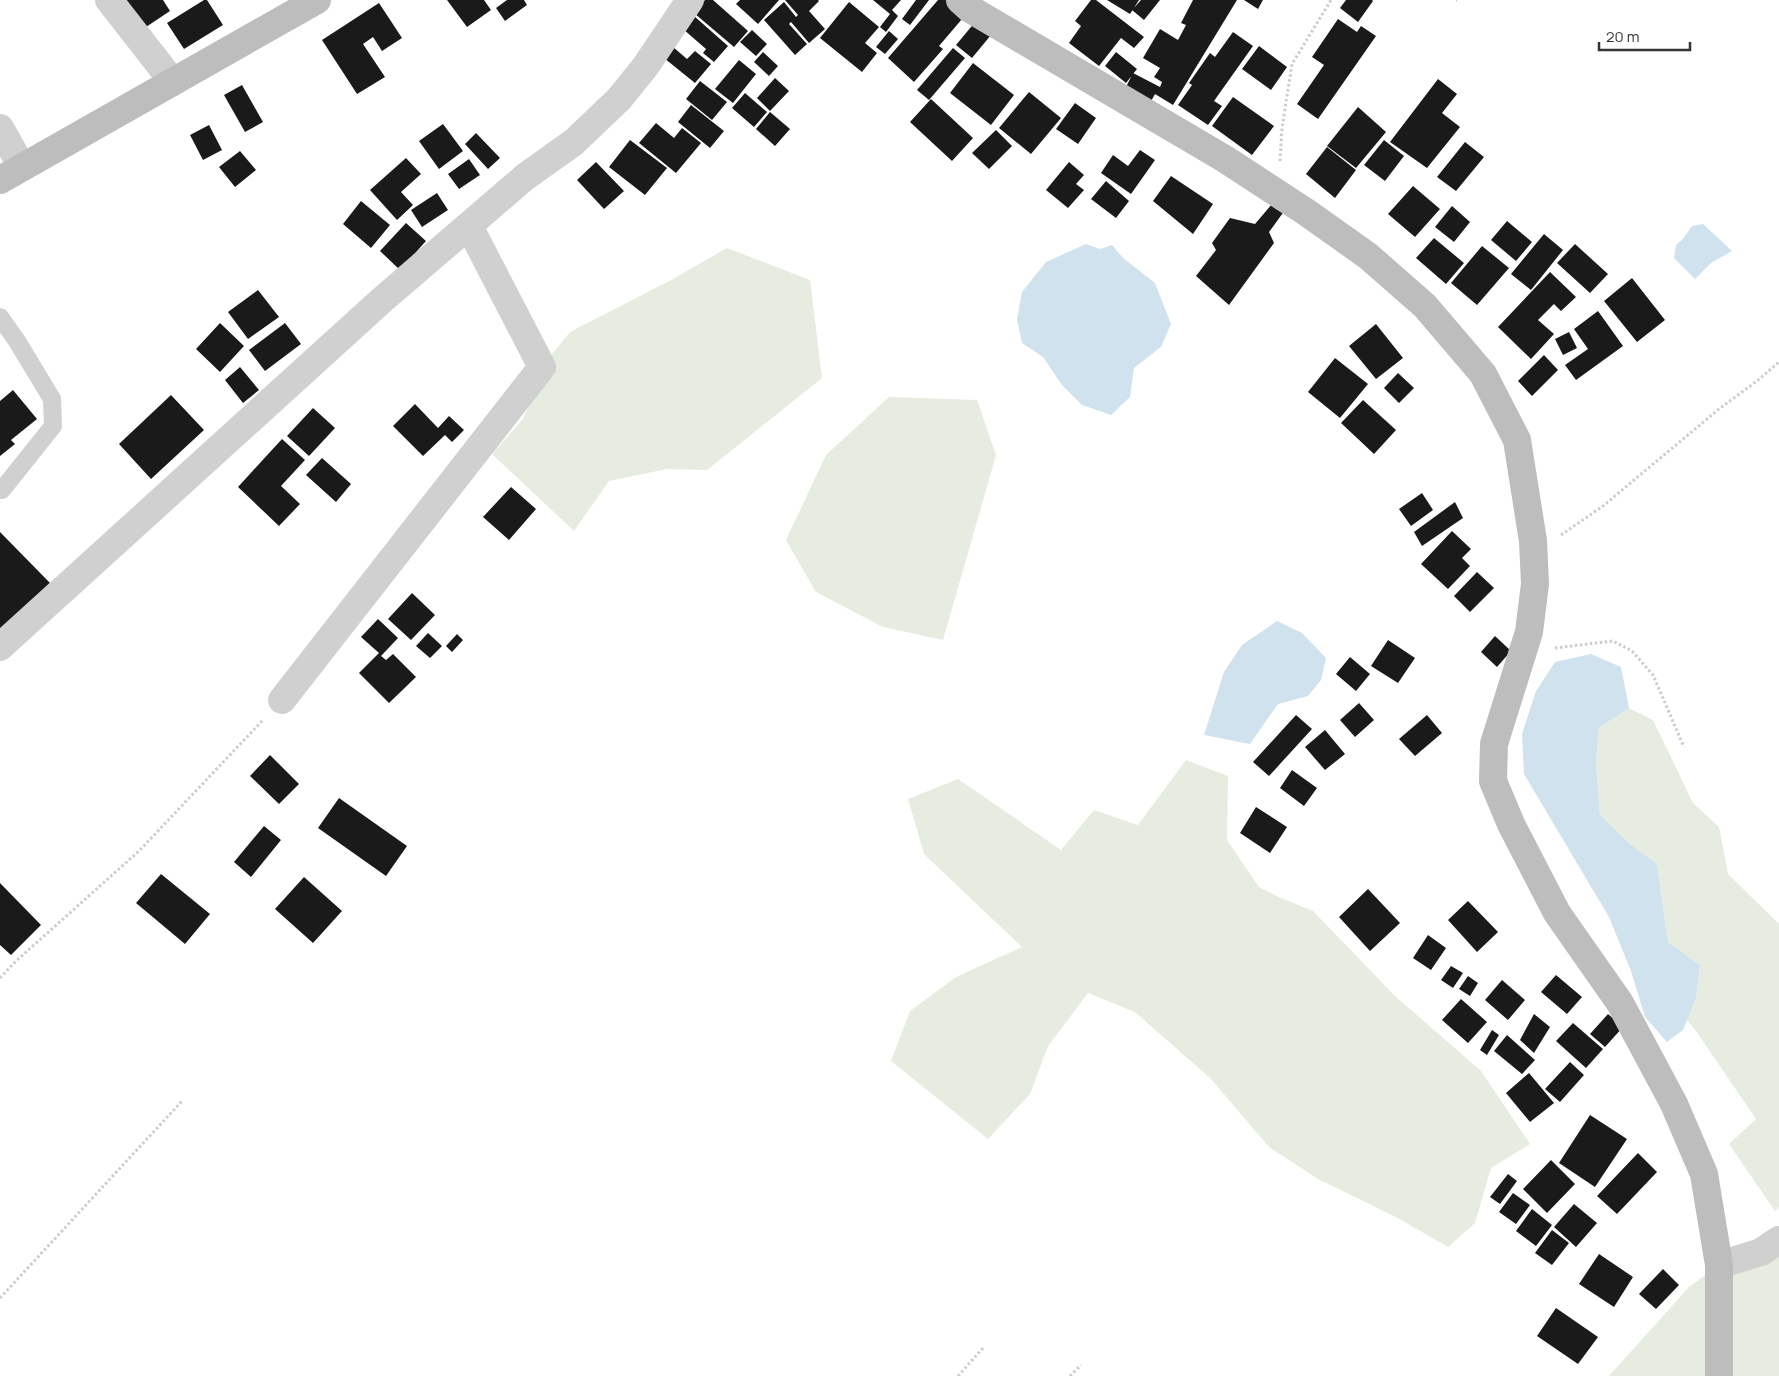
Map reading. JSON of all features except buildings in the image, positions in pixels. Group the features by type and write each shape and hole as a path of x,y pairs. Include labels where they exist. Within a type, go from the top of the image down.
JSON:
{"street":[{"path":"109,0 173,82"},
{"path":"0,128 11,173 317,0"},
{"path":"0,647 382,300 526,177 574,142 619,100 645,67 690,0"},
{"path":"960,0 970,9 1225,159 1368,256 1425,306 1483,374 1516,440 1530,527 1535,584 1529,632 1494,744 1494,781 1511,824 1557,913 1620,1003 1674,1104 1704,1174 1719,1264 1719,1376"},
{"path":"282,700 542,367 470,226"},
{"path":"1719,1264 1761,1252 1779,1240"}],"lane":[{"path":"0,317 17,341 52,399 53,426 2,490"}],"path":[{"path":"1278,194 1282,128 1292,64 1331,0"},
{"path":"1530,527 1550,542 1603,506 1697,426 1779,362"},
{"path":"1524,647 1564,648 1612,642 1632,651 1653,675 1684,747"},
{"path":"0,978 15,962 139,851 282,700"},
{"path":"0,1298 183,1100"},
{"path":"958,1376 983,1348"},
{"path":"1070,1376 1081,1365"}],"shaded area":[{"path":"727,248 810,280 822,378 707,470 667,469 609,481 574,531 492,454 523,419 552,354 570,332 673,279"},
{"path":"889,397 977,400 996,455 943,640 883,627 816,592 786,540 826,455"},
{"path":"1629,708 1653,720 1693,803 1719,827 1728,874 1779,924 1779,1207 1775,1211 1729,1144 1756,1119 1687,1020 1696,998 1700,965 1668,942 1657,864 1630,844 1600,815 1596,762 1599,728"},
{"path":"1186,760 1228,776 1227,840 1259,887 1313,911 1395,996 1481,1071 1530,1144 1491,1168 1475,1223 1448,1247 1396,1217 1318,1179 1269,1147 1211,1079 1135,1012 1088,993 1048,1046 1030,1094 988,1139 891,1061 910,1011 956,977 1022,947 924,854 908,799 958,779 1061,850 1094,810 1138,825"},
{"path":"1779,1235 1779,1376 1609,1376 1689,1287 1719,1265"}],"water":[{"path":"1703,224 1732,251 1711,263 1695,279 1674,258 1676,245 1692,226"},
{"path":"1086,244 1100,249 1112,245 1123,258 1155,283 1171,324 1161,347 1134,368 1130,397 1111,415 1082,405 1062,385 1043,357 1022,343 1017,320 1022,292 1046,262"},
{"path":"1277,621 1302,633 1326,658 1321,680 1308,696 1278,704 1250,744 1204,735 1224,672 1242,645"},
{"path":"1591,654 1621,667 1629,708 1599,728 1596,762 1600,815 1630,844 1657,864 1668,942 1700,965 1696,998 1683,1030 1667,1042 1645,1017 1631,971 1609,917 1524,774 1522,734 1536,691 1555,662"}]}
